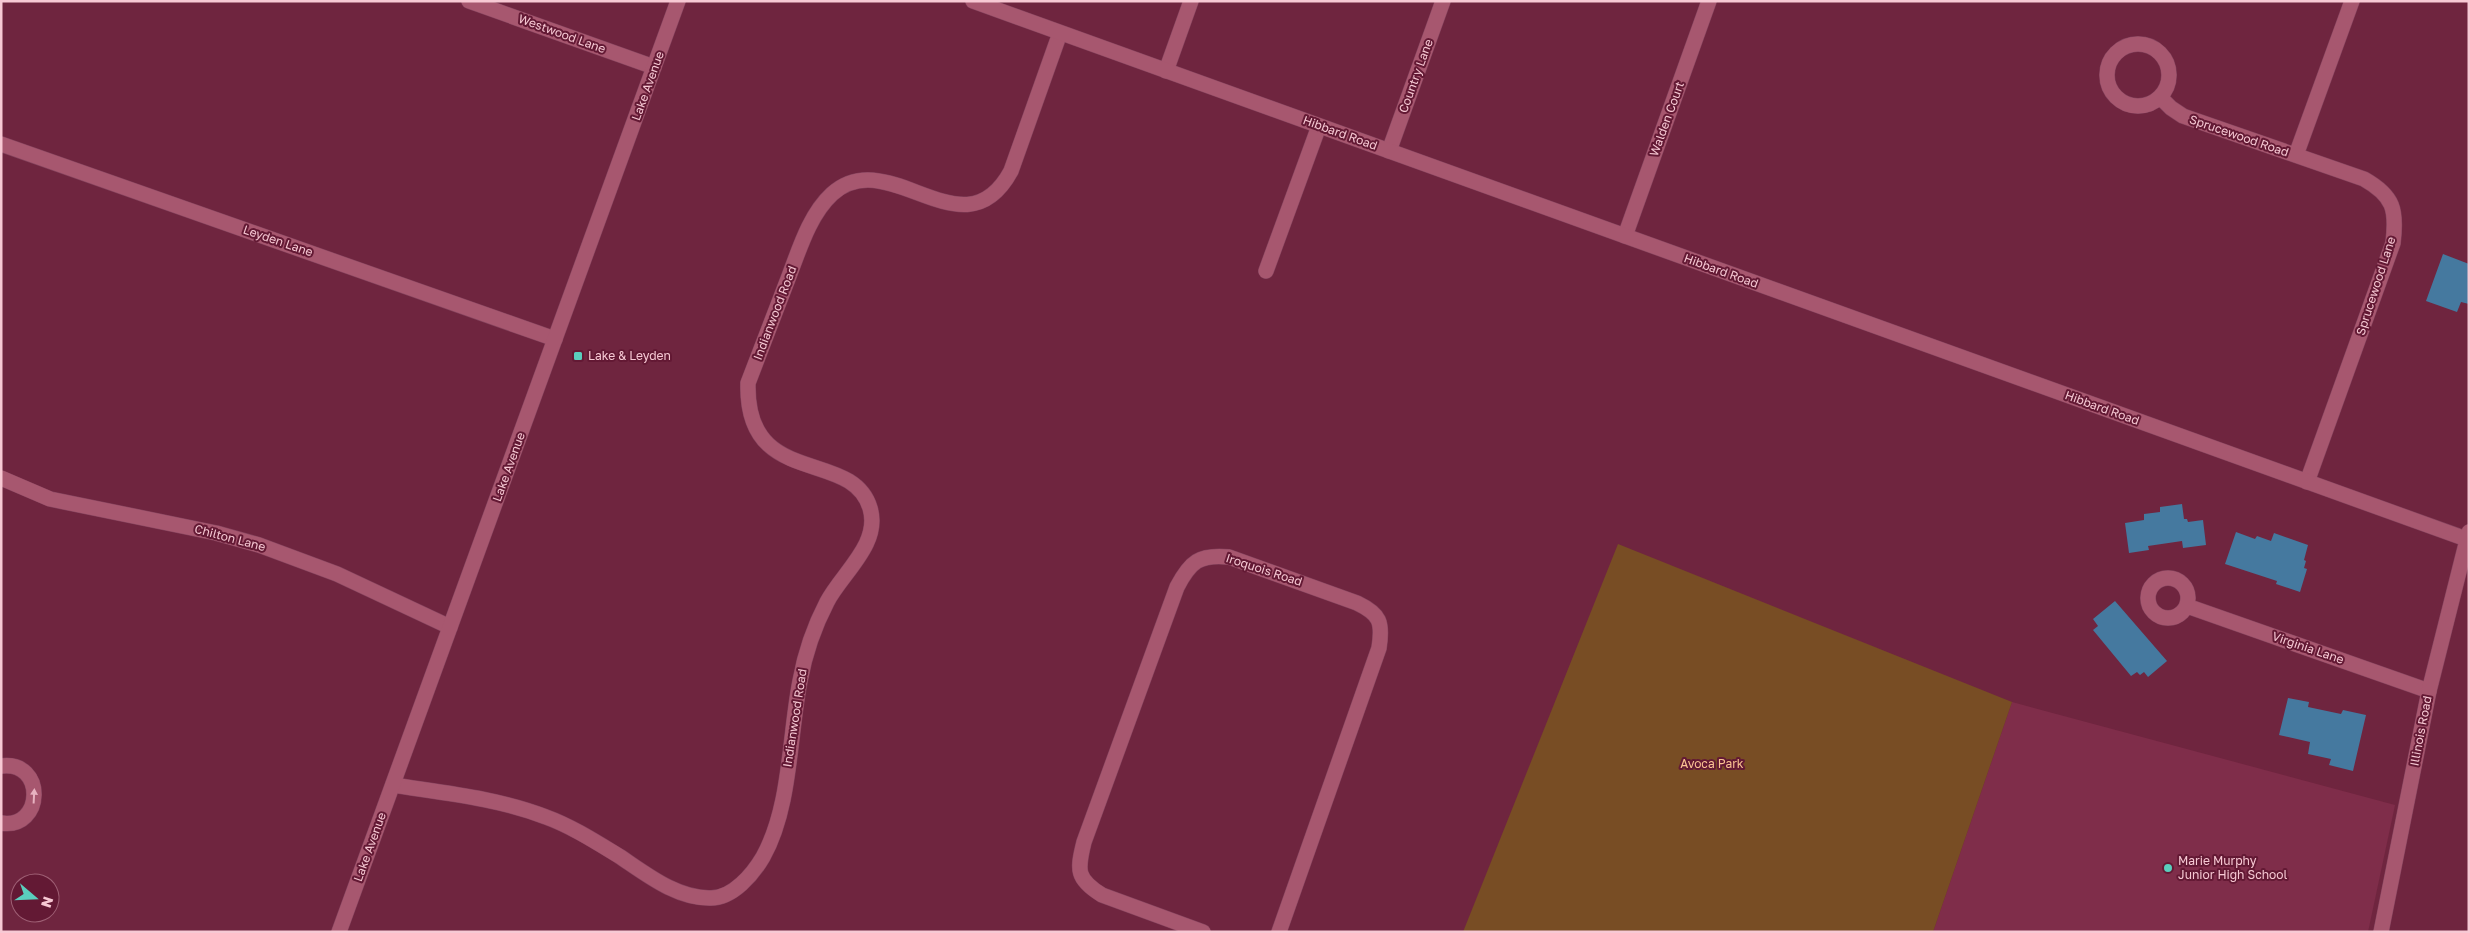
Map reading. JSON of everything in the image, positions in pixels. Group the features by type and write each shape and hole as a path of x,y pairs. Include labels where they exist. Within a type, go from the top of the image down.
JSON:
{"street":[{"name":"Westwood Lane","path":"469,1 654,67"},
{"name":"Lake Avenue","path":"339,932 678,1"},
{"name":"Hibbard Road","path":"973,1 2307,482 2468,537"},
{"path":"1166,71 1191,1"},
{"name":"Country Lane","path":"1389,151 1443,1"},
{"name":"Walden Court","path":"1625,236 1709,1"},
{"path":"2296,155 2352,1"},
{"name":"Indianwood Road","path":"393,785 485,799 548,817 616,855 653,879 695,897 714,898 728,893 744,881 762,858 773,834 781,807 794,709 802,669 814,629 829,600 865,548 872,528 870,507 860,491 848,480 782,454 764,442 753,425 747,405 748,383 801,246 817,212 833,193 851,182 870,180 892,184 953,205 973,205 988,197 1002,187 1011,171 1060,33"},
{"path":"2140,44 2158,51 2165,59 2168,79 2166,88 2160,97 2142,106 2131,106 2122,102 2114,95 2107,76 2113,56 2130,45 2140,44"},
{"name":"Sprucewood Road","path":"2160,97 2171,108 2184,116 2296,155"},
{"path":"1266,271 1319,126"},
{"name":"Leyden Lane","path":"1,144 556,338"},
{"name":"Sprucewood Lane","path":"2296,155 2364,179 2376,186 2388,197 2394,210 2395,226 2393,243 2307,482"},
{"name":"Chilton Lane","path":"1,478 50,499 216,533 259,545 336,574 450,627"},
{"name":"Illinois Road","path":"2381,932 2429,691 2468,537"},
{"name":"Iroquois Road","path":"1203,932 1102,895 1087,886 1080,874 1080,860 1088,832 1177,587 1186,570 1198,559 1215,555 1228,557 1357,603 1371,610 1379,619 1382,632 1379,648 1279,932"},
{"name":"Virginia Lane","path":"2186,606 2429,691"},
{"path":"1,766 14,766 22,770 29,776 35,794 30,812 23,818 14,822 1,822"}],"shaded area":[{"name":"Marie Murphy Junior High School","path":"2012,702 2395,805 2368,932 1933,932"}],"green space":[{"name":"Avoca Park","path":"1618,544 2012,702 1933,932 1463,932"}],"building":[{"path":"2443,254 2469,264 2469,304 2461,302 2457,312 2426,301"},
{"path":"2182,504 2184,519 2187,519 2188,522 2203,520 2206,545 2183,548 2182,541 2148,546 2149,550 2129,553 2125,523 2144,520 2144,514 2160,512 2160,507"},
{"path":"2236,532 2255,539 2257,536 2271,541 2274,533 2308,545 2304,560 2306,561 2304,568 2307,569 2300,592 2276,584 2277,581 2225,564"},
{"path":"2115,601 2167,661 2148,677 2144,672 2140,675 2137,672 2131,676 2093,630 2098,626 2093,619"},
{"path":"2288,698 2309,702 2308,707 2341,714 2343,710 2366,715 2353,771 2329,765 2331,759 2308,754 2310,742 2279,735"}],"place":[{"name":"Lake & Leyden","path":"578,356"},
{"name":"Marie Murphy Junior High School","path":"2168,868"}]}
